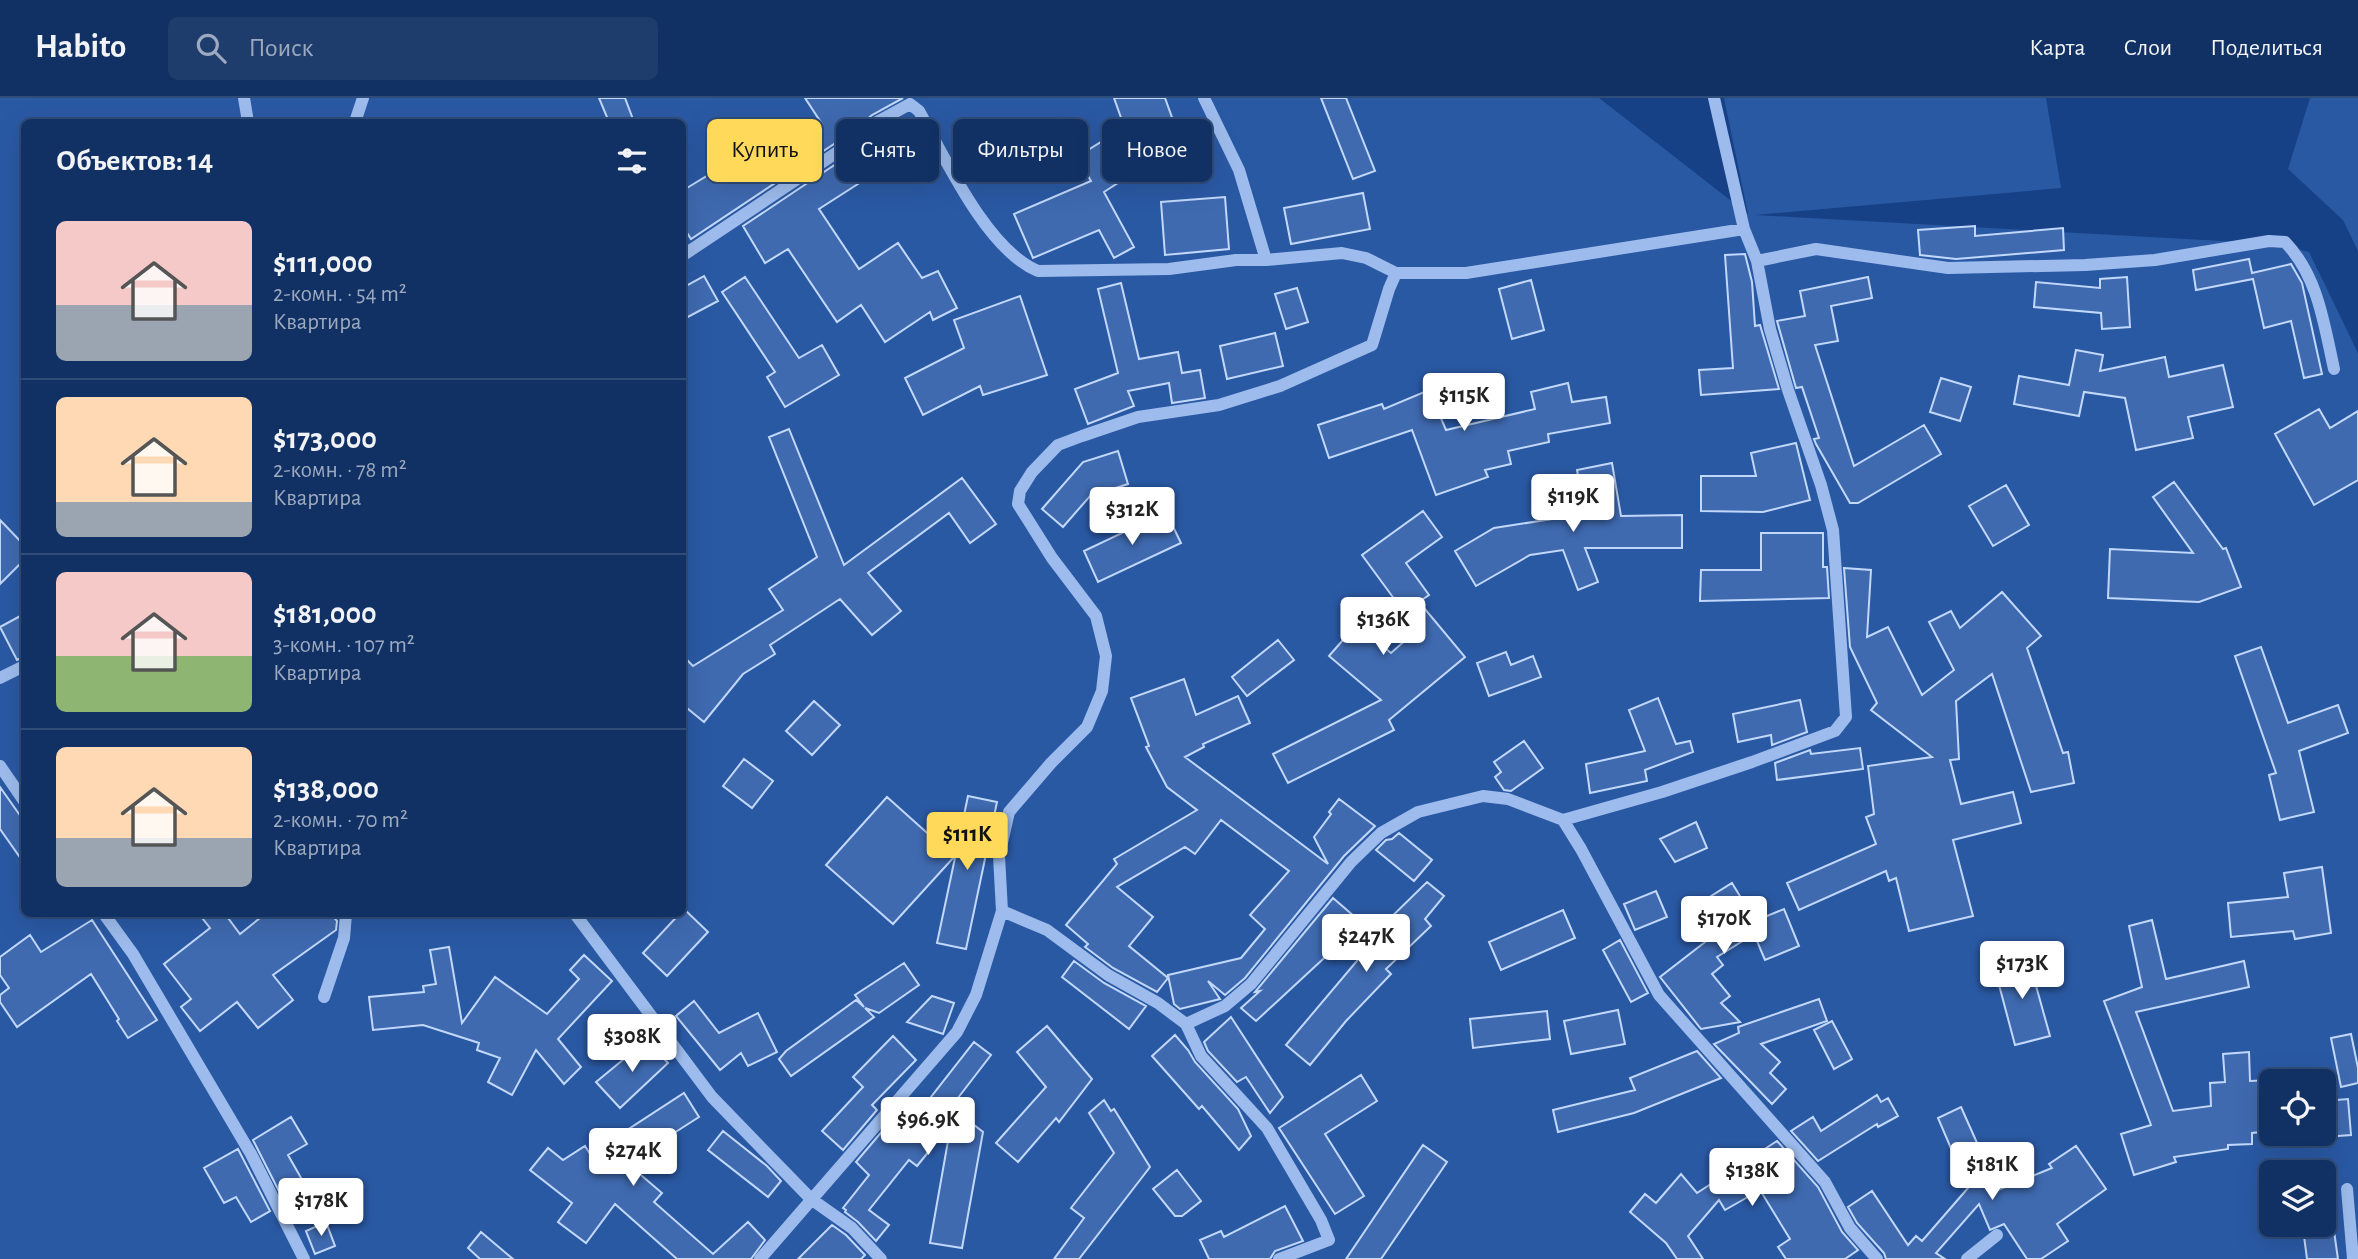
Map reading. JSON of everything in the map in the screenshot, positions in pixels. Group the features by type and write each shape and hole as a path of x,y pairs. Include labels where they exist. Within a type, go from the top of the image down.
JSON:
{"street":[{"path":"244,98 248,119"},
{"path":"356,119 363,98"},
{"path":"1204,98 1239,170 1266,260"},
{"path":"1186,1024 1225,1006 1251,984 1351,862 1381,833 1418,812 1483,796 1508,799 1563,820 1662,792 1752,762 1835,731 1846,718 1833,530 1770,329 1756,261 1744,229 1714,98"},
{"path":"686,253 844,148 877,122 911,104 919,111 979,215 1012,254 1026,266 1038,271 1169,269 1236,260 1342,253 1366,258 1396,273 1466,273 1744,229"},
{"path":"1756,261 1816,249 1948,268 2085,265 2155,260 2269,241 2285,242 2299,256 2316,293 2334,369"},
{"path":"760,1259 914,1085 957,1032 976,995 1002,911 999,856 1009,812 1051,763 1087,727 1102,691 1106,656 1096,616 1052,558 1018,504 1020,491 1032,471 1058,445 1138,417 1219,405 1280,386 1372,345 1396,273"},
{"path":"0,678 21,668"},
{"path":"0,766 21,797"},
{"path":"1563,820 1659,995 1825,1182 1850,1228 1877,1259"},
{"path":"1002,911 1047,930 1108,975 1158,1003 1186,1024 1201,1056 1267,1128 1321,1220 1329,1240 1279,1259"},
{"path":"106,917 133,954 244,1143 304,1259"},
{"path":"324,997 344,938 346,917"},
{"path":"577,917 712,1097 811,1199 852,1228 881,1259"},
{"path":"2347,1189 2353,1259"},
{"path":"1967,1259 1997,1235"}],"shaded area":[{"path":"0,98 1599,98 1748,214 1724,98 2046,98 2061,188 1755,215 2276,244 2309,252 2358,353 2358,1259 0,1259"},
{"path":"2310,98 2358,98 2358,251 2343,220 2288,169"}],"building":[{"path":"599,98 625,98 633,119 608,119"},
{"path":"805,98 903,98 867,119 836,119 836,143 822,152 822,119 819,119"},
{"path":"1114,98 1165,98 1173,119 1122,119"},
{"path":"1321,98 1346,98 1375,171 1353,179"},
{"path":"1102,144 1102,182 1119,182 1104,192 1134,247 1114,258 1099,230 1033,258 1014,214 1091,181 1088,176 1088,150"},
{"path":"836,164 836,182 861,182 819,209 859,269 898,243 922,278 938,271 957,308 933,320 930,312 885,342 861,305 837,322 788,249 765,263 743,226 809,182 822,182 822,173"},
{"path":"707,176 707,182 777,182 691,239 686,231 686,189"},
{"path":"1363,193 1370,229 1291,244 1284,208"},
{"path":"1225,197 1229,249 1165,255 1161,202"},
{"path":"1975,226 1975,236 2063,228 2064,250 1956,259 1920,255 1918,230"},
{"path":"1745,254 1752,282 1755,326 1760,325 1779,389 1701,395 1699,370 1733,368 1725,255"},
{"path":"2249,259 2252,273 2291,264 2302,283 2322,374 2304,378 2291,321 2264,328 2253,279 2196,290 2193,270"},
{"path":"704,276 718,301 686,318 686,286"},
{"path":"745,277 799,358 822,345 839,375 785,407 767,377 775,372 722,292"},
{"path":"1868,277 1872,298 1831,306 1838,341 1815,345 1854,466 1924,425 1941,454 1858,503 1850,503 1816,444 1814,439 1819,438 1802,387 1796,388 1777,321 1805,316 1800,291"},
{"path":"2127,277 2130,327 2102,329 2101,313 2034,307 2036,282 2100,288 2100,279"},
{"path":"1531,280 1544,330 1512,339 1499,289"},
{"path":"1121,283 1139,359 1178,352 1182,373 1200,370 1205,398 1172,403 1169,383 1128,391 1134,406 1088,424 1075,389 1118,373 1098,289"},
{"path":"1297,288 1308,322 1286,329 1275,294"},
{"path":"1020,296 1047,375 983,395 980,386 923,415 905,378 964,348 954,320"},
{"path":"1275,333 1283,366 1227,379 1220,346"},
{"path":"2076,350 2103,355 2100,371 2165,357 2169,377 2223,365 2233,407 2188,417 2193,438 2136,450 2125,398 2084,392 2079,416 2014,404 2019,376 2069,385"},
{"path":"1941,378 1971,387 1960,421 1930,412"},
{"path":"1568,383 1572,402 1606,397 1610,423 1548,434 1549,442 1508,451 1511,464 1485,470 1488,477 1436,495 1412,430 1329,458 1318,425 1382,404 1384,409 1429,390 1446,430 1535,409 1531,392"},
{"path":"2319,409 2330,428 2358,411 2358,480 2314,505 2275,434"},
{"path":"789,429 844,565 962,478 996,524 970,543 949,513 868,573 901,611 872,635 840,599 770,645 775,654 743,674 704,722 686,707 686,659 693,666 783,610 769,589 817,557 769,437"},
{"path":"1796,443 1810,500 1763,512 1701,511 1701,476 1756,476 1751,453"},
{"path":"1118,451 1128,484 1090,496 1063,527 1042,509 1083,462"},
{"path":"1612,463 1621,516 1682,515 1682,548 1585,548 1598,582 1578,590 1563,550 1530,555 1476,586 1455,551 1494,528 1585,514 1577,470"},
{"path":"2174,482 2223,549 2226,548 2241,587 2199,602 2108,598 2110,549 2193,553 2153,497"},
{"path":"2006,485 2029,525 1993,546 1969,506"},
{"path":"1423,511 1442,537 1406,563 1429,595 1419,602 1465,657 1389,720 1394,730 1288,783 1273,754 1381,700 1329,656 1357,624 1391,653 1417,630 1362,555"},
{"path":"1166,512 1181,543 1098,582 1084,551"},
{"path":"0,520 21,542 21,563 0,584"},
{"path":"1761,533 1823,533 1823,567 1827,567 1829,598 1700,601 1701,570 1761,570"},
{"path":"1844,568 1871,570 1867,637 1888,627 1922,695 1954,670 1929,622 1951,611 1960,628 2002,592 2041,636 2027,648 2063,753 2068,752 2074,783 2031,792 1992,674 1956,701 1959,759 1950,760 1961,804 2013,792 2021,823 1953,840 1973,916 1909,931 1896,878 1889,881 1886,871 1799,910 1787,883 1876,844 1866,817 1874,814 1868,766 1932,757 1871,710 1877,703 1850,647"},
{"path":"21,616 21,658 17,660 0,627"},
{"path":"1278,640 1294,660 1247,696 1232,677"},
{"path":"2261,647 2288,723 2338,705 2348,733 2299,751 2314,812 2280,820 2269,775 2276,773 2235,656"},
{"path":"1506,652 1511,665 1533,656 1541,677 1489,696 1477,663"},
{"path":"1184,679 1196,715 1238,696 1250,723 1203,744 1204,747 1185,757 1328,864 1314,837 1339,799 1375,826 1344,856 1245,978 1225,995 1208,981 1220,999 1180,1009 1174,1004 1168,975 1241,958 1265,929 1250,915 1289,871 1221,820 1195,854 1185,847 1117,887 1153,917 1129,946 1168,978 1157,992 1113,968 1085,947 1088,944 1066,925 1117,864 1114,859 1197,810 1167,787 1146,747 1149,746 1131,698"},
{"path":"1658,698 1676,744 1690,741 1693,752 1645,770 1647,781 1590,793 1586,764 1645,751 1629,710"},
{"path":"1800,700 1807,732 1772,745 1771,735 1738,742 1733,714"},
{"path":"814,701 840,725 812,755 786,731"},
{"path":"1524,741 1543,768 1511,791 1504,790 1495,777 1501,772 1494,762"},
{"path":"1860,748 1863,769 1777,780 1775,763 1810,750 1811,754"},
{"path":"744,759 773,781 752,808 723,786"},
{"path":"0,787 21,817 21,859 0,829"},
{"path":"968,796 997,802 966,949 937,943"},
{"path":"887,797 954,857 893,924 826,865"},
{"path":"1696,822 1707,848 1675,862 1660,839"},
{"path":"1399,833 1432,860 1414,881 1376,850"},
{"path":"2322,867 2331,933 2295,939 2293,931 2231,937 2228,903 2288,897 2284,873"},
{"path":"1427,882 1444,896 1425,919 1431,926 1386,969 1391,974 1346,1021 1310,1065 1286,1045 1378,936 1375,933"},
{"path":"1732,883 1755,921 1784,909 1799,946 1765,960 1754,934 1717,957 1723,965 1712,974 1730,996 1721,1003 1740,1022 1701,1029 1660,977 1718,932 1700,903"},
{"path":"1656,891 1667,917 1635,930 1624,904"},
{"path":"1333,898 1362,923 1256,1021 1241,1008 1260,991 1255,992"},
{"path":"1563,910 1575,938 1501,970 1489,942"},
{"path":"686,911 708,932 667,976 643,953 677,917 686,917"},
{"path":"201,917 227,917 240,934 261,917 334,917 337,921 336,930 273,975 293,1000 258,1028 237,1002 200,1031 181,1007 191,999 164,964 210,928"},
{"path":"92,920 157,1020 128,1038 91,974 17,1027 0,1002 0,995 9,988 0,975 0,957 30,935 41,952"},
{"path":"2152,920 2166,979 2244,961 2249,987 2136,1012 2173,1111 2211,1106 2210,1083 2225,1082 2223,1054 2249,1052 2250,1081 2259,1081 2259,1132 2252,1133 2252,1144 2228,1145 2228,1149 2174,1157 2176,1162 2134,1175 2121,1134 2151,1125 2104,1001 2142,987 2129,926"},
{"path":"1620,940 1648,993 1631,1002 1603,950"},
{"path":"449,947 462,1023 495,977 547,1014 579,979 570,970 584,955 612,981 558,1039 581,1067 564,1084 536,1050 512,1095 488,1082 500,1058 477,1050 479,1043 423,1025 373,1030 369,997 424,992 423,986 436,984 430,950"},
{"path":"2028,957 2050,1036 2015,1045 1994,966"},
{"path":"1074,961 1104,983 1146,1006 1129,1029 1062,977"},
{"path":"904,963 919,985 879,1013 865,1008 874,1017 791,1076 779,1059 786,1051 856,1000 864,1007 855,995"},
{"path":"932,996 954,1003 943,1034 907,1022"},
{"path":"1819,999 1827,1021 1761,1044 1780,1062 1770,1073 1786,1089 1772,1104 1714,1044 1739,1033 1738,1027"},
{"path":"694,1001 719,1033 758,1013 777,1052 748,1066 741,1053 720,1070 676,1016"},
{"path":"1618,1010 1625,1044 1571,1054 1564,1021"},
{"path":"1547,1011 1550,1039 1473,1048 1470,1019"},
{"path":"1231,1017 1283,1097 1270,1113 1246,1077 1237,1082 1208,1051 1204,1042"},
{"path":"1832,1021 1852,1059 1834,1069 1814,1030"},
{"path":"1047,1026 1092,1079 1059,1122 1056,1118 1018,1162 996,1143 1046,1087 1017,1052"},
{"path":"2351,1034 2358,1068 2358,1083 2341,1087 2331,1038"},
{"path":"1175,1035 1195,1062 1238,1109 1251,1136 1239,1150 1202,1106 1199,1109 1152,1056"},
{"path":"893,1036 916,1060 872,1105 877,1110 843,1150 822,1131 863,1087 853,1077"},
{"path":"647,1040 668,1063 620,1108 596,1082"},
{"path":"974,1042 991,1055 951,1107 983,1132 962,1248 930,1243 951,1124 917,1166 909,1160 869,1210 889,1225 876,1241 843,1208 869,1175 856,1162 890,1122 902,1134"},
{"path":"1697,1051 1721,1078 1634,1113 1558,1132 1553,1110 1635,1090 1630,1078"},
{"path":"1361,1075 1377,1101 1325,1134 1364,1196 1335,1214 1279,1128"},
{"path":"684,1093 699,1117 627,1163 662,1193 654,1202 713,1254 748,1222 765,1240 751,1259 677,1259 615,1204 586,1243 558,1222 572,1203 530,1170 548,1148 563,1160 585,1146 590,1154"},
{"path":"1877,1095 1881,1102 1888,1098 1898,1116 1878,1127 1877,1124 1818,1161 1791,1131 1813,1117 1821,1131"},
{"path":"2348,1099 2351,1135 2336,1136 2336,1100"},
{"path":"1104,1100 1111,1111 1114,1109 1150,1167 1079,1259 1054,1259 1084,1218 1071,1208 1114,1153 1089,1113"},
{"path":"1961,1107 1998,1190 2052,1168 2049,1164 2076,1146 2106,1189 2057,1224 2068,1241 2041,1259 2027,1259 2004,1224 1990,1230 1979,1204 1936,1253 1945,1259 1886,1259 1884,1253 1857,1223 1848,1207 1872,1191 1908,1245 1916,1236 1922,1241 1968,1188 1938,1118"},
{"path":"291,1117 307,1144 288,1155 308,1190 285,1203 253,1140"},
{"path":"723,1131 767,1166 781,1181 768,1197 708,1150"},
{"path":"1777,1141 1818,1187 1842,1232 1858,1250 1845,1259 1786,1259 1778,1247 1790,1239 1760,1190 1725,1210 1719,1200 1688,1236 1703,1259 1677,1259 1666,1243 1630,1212 1645,1194 1656,1203 1681,1174 1697,1193"},
{"path":"1423,1145 1447,1162 1381,1259 1346,1259"},
{"path":"238,1149 270,1211 251,1222 236,1197 224,1203 204,1168"},
{"path":"1177,1170 1201,1201 1182,1216 1175,1216 1153,1189"},
{"path":"1285,1206 1303,1241 1275,1251 1270,1259 1209,1259 1200,1240 1221,1231 1224,1237"},
{"path":"326,1222 335,1246 315,1254 306,1231"},
{"path":"832,1225 865,1255 861,1259 798,1259"},
{"path":"481,1232 513,1259 480,1259 468,1248"},
{"path":"2304,1237 2335,1237 2338,1259 2307,1259"}]}
